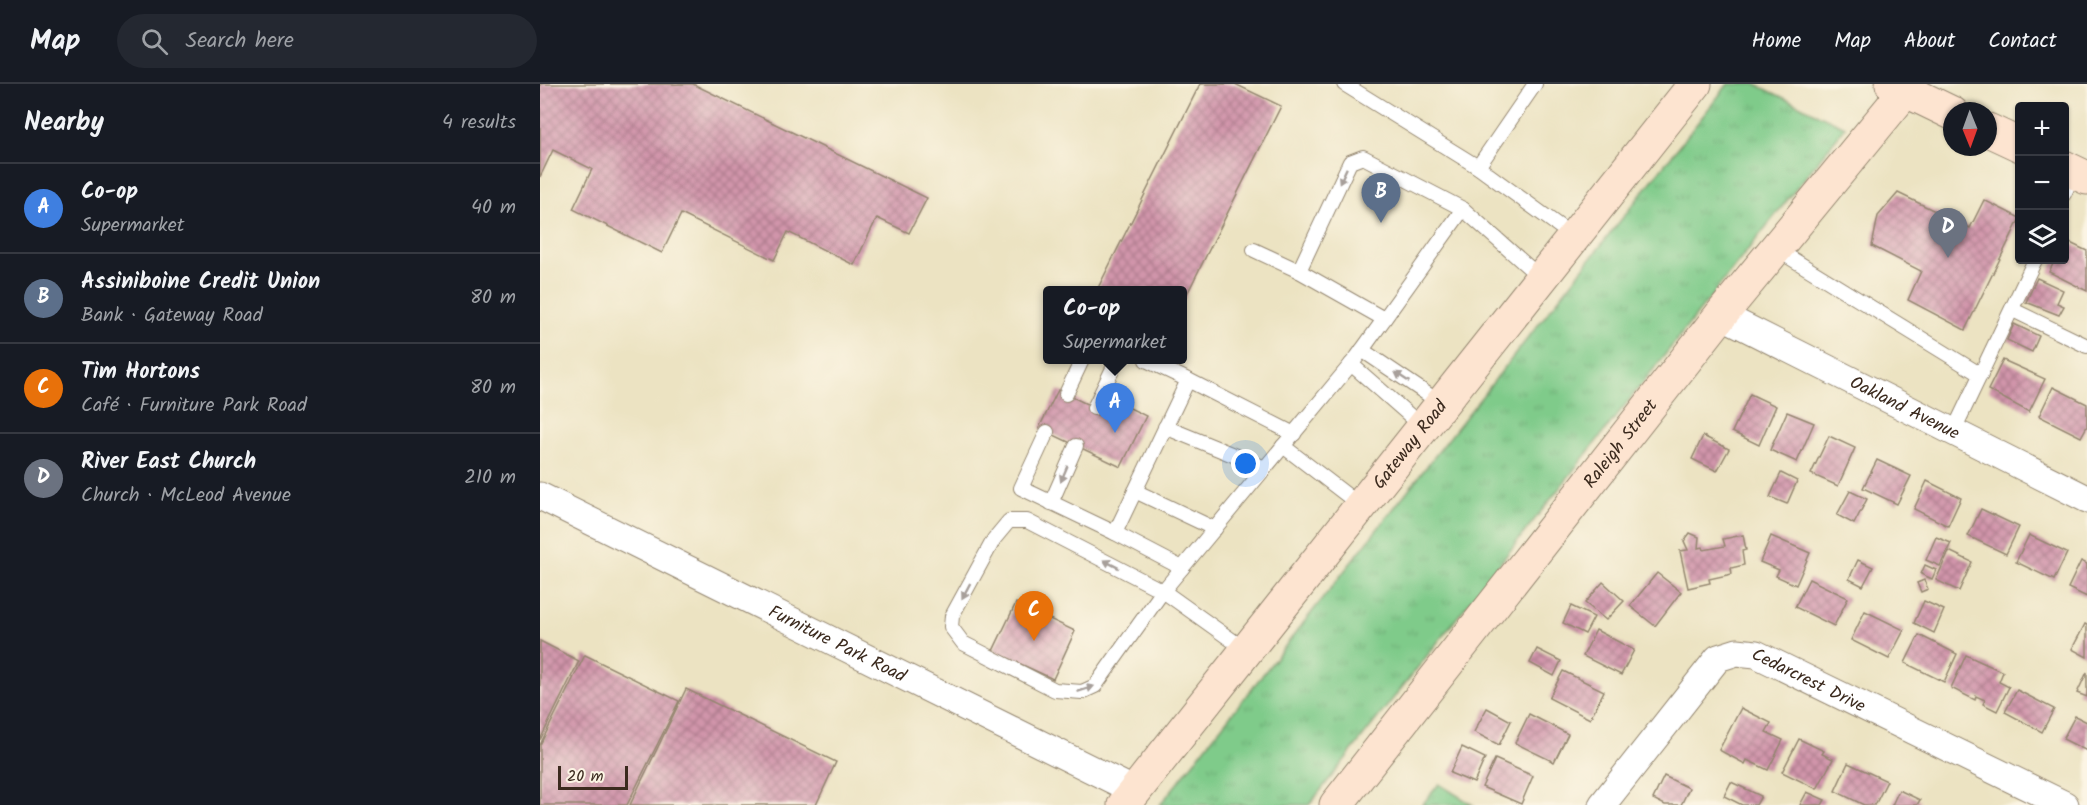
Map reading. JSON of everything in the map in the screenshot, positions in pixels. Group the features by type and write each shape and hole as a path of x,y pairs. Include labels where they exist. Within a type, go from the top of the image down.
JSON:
{"street":[{"path":"1903,86 1943,108"},
{"name":"Raleigh Street","path":"1336,805 1903,86"},
{"name":"Gateway Road","path":"1130,798 1542,279 1684,88"},
{"path":"1997,134 2015,143"},
{"name":"Oakland Avenue","path":"1721,315 2087,499"},
{"name":"Furniture Park Road","path":"540,496 1130,798"},
{"name":"Cedarcrest Drive","path":"1602,805 1718,658 1737,652 1756,654 2065,805"}],"lane":[{"path":"1344,84 1478,168 1574,237"},
{"path":"1478,168 1534,84"},
{"path":"1299,271 1350,162 1355,158 1363,157 1462,209 1542,279"},
{"path":"1247,651 1163,591 1027,521 1009,521 998,533 952,616 951,627 963,643 1055,690 1082,692 1095,686 1105,676 1163,591 1362,350 1462,209"},
{"path":"1776,249 1981,375"},
{"path":"1254,250 1299,271 1384,319"},
{"path":"1953,432 2034,264"},
{"path":"2013,309 2087,346"},
{"path":"1362,350 1433,416"},
{"path":"1066,394 1080,364"},
{"path":"1094,408 1115,364"},
{"path":"1154,364 1294,434"},
{"path":"1351,364 1433,416"},
{"path":"1114,533 1188,380"},
{"path":"1165,427 1265,468"},
{"path":"1047,432 1021,488 1182,568"},
{"path":"1051,503 1076,446"},
{"path":"1283,446 1361,507"},
{"path":"1135,491 1215,528"}],"green space":[{"path":"1728,84 1755,84 1845,127 1309,805 1160,805"},
{"path":"1439,784 1473,805 1422,805"}],"building":[{"path":"540,84 693,84 927,198 909,233 877,218 854,265 788,232 774,260 681,214 662,253 573,209 592,169 553,150 540,177"},
{"path":"1200,84 1235,84 1281,106 1187,294 1187,286 1099,286"},
{"path":"1898,193 1970,228 1984,200 2015,216 2015,228 1965,330 1908,300 1921,271 1872,246 1878,216"},
{"path":"2069,242 2087,251 2087,291 2049,272 2053,264 2069,264"},
{"path":"2037,278 2063,290 2057,303 2064,306 2059,315 2026,302"},
{"path":"2014,324 2039,336 2032,352 2007,340"},
{"path":"2003,360 2045,379 2029,412 1988,390"},
{"path":"2053,387 2087,404 2087,426 2081,437 2039,416"},
{"path":"1058,390 1103,412 1110,398 1146,416 1121,467 1039,428"},
{"path":"1750,394 1776,406 1759,445 1732,432"},
{"path":"1787,412 1814,423 1797,462 1770,450"},
{"path":"1703,436 1729,449 1717,471 1692,459"},
{"path":"1829,436 1855,448 1838,486 1811,474"},
{"path":"1877,460 1911,476 1897,504 1863,488"},
{"path":"1781,473 1797,481 1787,504 1770,497"},
{"path":"1927,481 1961,498 1948,526 1914,509"},
{"path":"1850,491 1867,499 1854,524 1837,515"},
{"path":"1981,509 2019,527 2006,554 1968,536"},
{"path":"1690,533 1699,537 1698,548 1703,547 1704,550 1725,546 1723,539 1743,535 1746,550 1742,551 1744,565 1731,568 1732,574 1709,579 1710,583 1688,588 1680,551 1688,550 1684,541"},
{"path":"2029,535 2067,553 2054,580 2016,562"},
{"path":"1771,536 1810,553 1796,585 1776,576 1779,570 1760,562"},
{"path":"1936,537 1951,543 1940,566 1926,560"},
{"path":"1949,551 1972,562 1959,591 1936,580"},
{"path":"1858,560 1873,567 1863,586 1849,579"},
{"path":"2081,561 2087,564 2087,597 2068,588"},
{"path":"1925,565 1936,570 1932,579 1921,574"},
{"path":"1657,573 1681,592 1655,626 1630,606"},
{"path":"1809,579 1848,598 1834,626 1795,607"},
{"path":"1924,580 1928,589 1921,592 1917,583"},
{"path":"1603,582 1624,601 1606,620 1585,603"},
{"path":"1924,601 1944,610 1934,633 1914,623"},
{"path":"1016,603 1075,631 1053,679 993,651"},
{"path":"1571,606 1594,617 1585,634 1563,623"},
{"path":"1865,611 1904,630 1889,659 1851,640"},
{"path":"2085,624 2087,625 2087,657 2072,649"},
{"path":"1596,630 1634,650 1621,675 1583,656"},
{"path":"1919,635 1957,654 1944,682 1905,663"},
{"path":"540,641 579,661 540,740"},
{"path":"1537,649 1561,661 1554,676 1530,663"},
{"path":"585,655 679,701 627,805 540,805 540,745"},
{"path":"1966,655 2003,672 1999,682 2009,687 1997,711 1983,704 1985,700 1976,696 1975,700 1951,688"},
{"path":"1563,671 1604,691 1590,719 1549,698"},
{"path":"2087,672 2087,697 2077,693"},
{"path":"686,689 836,762 816,805 630,805"},
{"path":"2017,690 2054,709 2042,732 2005,712"},
{"path":"1487,708 1511,721 1499,745 1474,732"},
{"path":"1741,708 1771,723 1766,732 1783,740 1768,770 1747,760 1745,764 1719,750"},
{"path":"1529,714 1568,734 1554,762 1515,743"},
{"path":"2075,716 2087,722 2087,751 2063,739"},
{"path":"1799,739 1824,751 1822,754 1833,759 1817,789 1782,772"},
{"path":"1462,747 1485,758 1474,783 1450,773"},
{"path":"1495,759 1533,776 1521,804 1482,787"},
{"path":"1848,763 1887,781 1875,805 1864,805 1835,791"},
{"path":"1664,776 1689,788 1681,805 1665,805 1653,799"},
{"path":"1731,782 1761,796 1756,805 1742,805 1724,796"},
{"path":"1899,790 1920,800 1917,805 1892,805"},
{"path":"1807,792 1825,800 1822,805 1800,805"}],"place":[{"name":"Assiniboine Credit Union","path":"1381,223"},
{"name":"River East Church","path":"1948,258"},
{"name":"Co-op","path":"1115,433"},
{"name":"Tim Hortons","path":"1034,641"}]}
